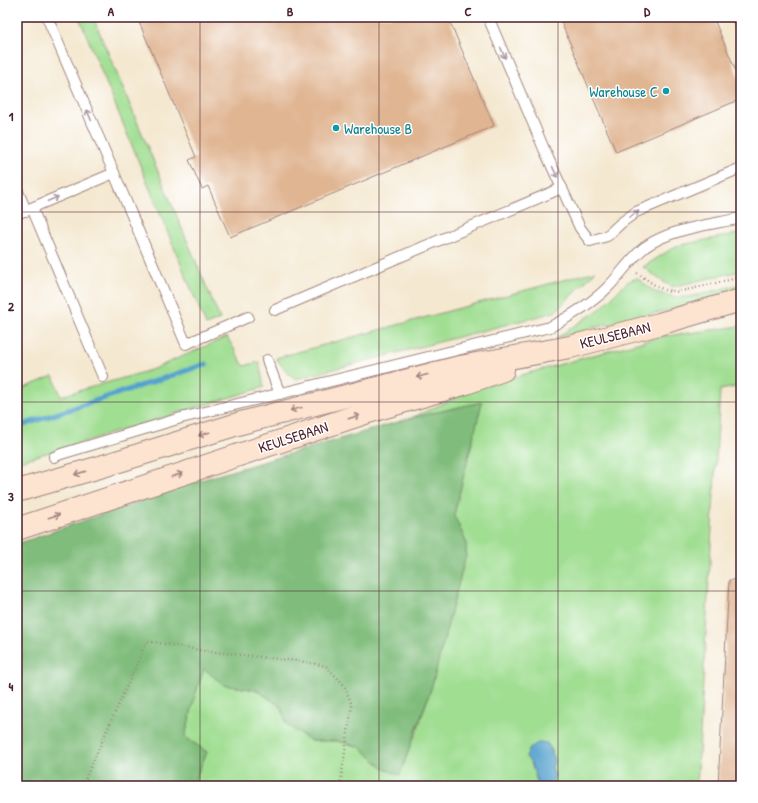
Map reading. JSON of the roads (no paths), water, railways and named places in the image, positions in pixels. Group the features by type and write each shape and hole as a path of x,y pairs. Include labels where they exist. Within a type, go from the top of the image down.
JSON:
{"main road":[{"name":"KEULSEBAAN","path":"17,491 241,423 460,367 570,347 660,324 741,300"},
{"name":"KEULSEBAAN","path":"660,324 741,314"},
{"name":"KEULSEBAAN","path":"17,529 365,414 463,384 570,347"}],"lane":[{"path":"47,17 186,344 248,316"},
{"path":"488,17 580,228 590,241 607,236 620,223 636,212 741,168"},
{"path":"737,17 741,27"},
{"path":"25,211 114,174"},
{"path":"275,310 562,188"},
{"path":"17,189 25,211 103,377"},
{"path":"54,457 181,418 550,327 567,318 596,298 645,247 659,239 679,231 741,218"},
{"path":"268,360 280,394"}],"water":[{"path":"540,742 547,743 554,761 552,768 555,775 551,786 538,785 531,763 526,757 528,751"}],"waterway":[{"path":"17,427 206,364"}],"place":[{"name":"Warehouse C","path":"666,91"},
{"name":"Warehouse B","path":"336,128"}]}
